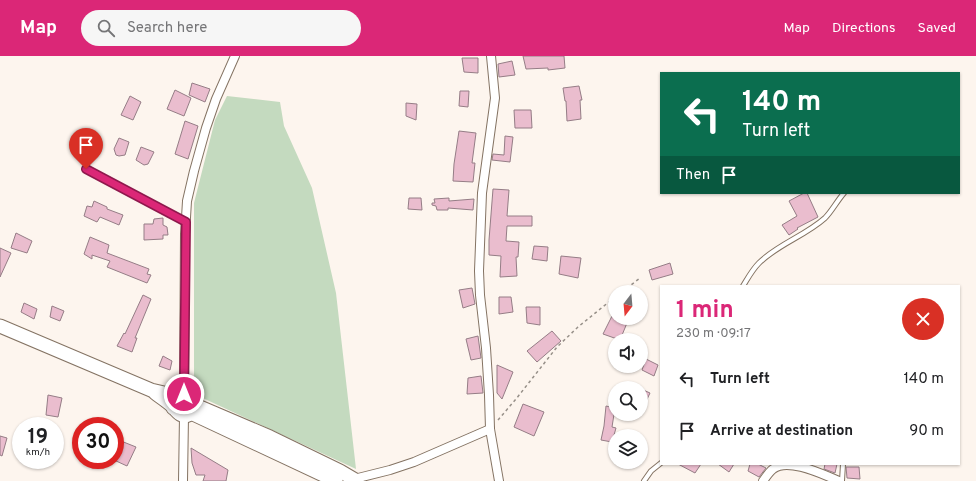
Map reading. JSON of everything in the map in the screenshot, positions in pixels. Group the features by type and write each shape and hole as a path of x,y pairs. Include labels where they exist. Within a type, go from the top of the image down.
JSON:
{"highway":[{"path":"0,326 151,390 178,399 192,397 190,411"},
{"path":"178,399 177,414 190,411 270,437 356,480"},
{"path":"190,411 336,481"}],"street":[{"path":"178,399 186,222 190,187 206,128 216,99 235,56"},
{"path":"491,56 495,98 482,193 479,271 486,348 490,429 499,481"},
{"path":"183,481 190,411"},
{"path":"356,480 414,462 490,429"},
{"path":"763,481 774,468 785,465 792,465 810,470 840,481"}],"lane":[{"path":"86,169 186,222"},
{"path":"744,285 758,264 768,255 809,231 827,216 843,194"},
{"path":"644,481 651,471 660,464"},
{"path":"840,481 843,465"}],"path":[{"path":"631,285 640,278"},
{"path":"490,429 557,347 578,327 608,303"}],"green space":[{"path":"227,96 280,102 284,126 312,188 336,293 356,469 194,394 194,203 215,120"}],"building":[{"path":"523,56 564,56 565,68 548,70 548,68 526,69"},
{"path":"462,58 478,58 478,73 464,72"},
{"path":"512,61 515,75 499,77 498,64"},
{"path":"192,83 210,89 205,102 189,95"},
{"path":"579,86 582,100 580,100 581,119 567,121 566,101 563,88"},
{"path":"175,90 191,98 184,116 167,109"},
{"path":"460,91 469,91 468,107 459,106"},
{"path":"130,96 141,102 133,120 121,115"},
{"path":"406,103 417,104 416,120 406,116"},
{"path":"514,110 531,110 532,128 515,128"},
{"path":"185,121 198,126 188,159 175,154"},
{"path":"459,131 476,133 472,163 475,163 473,182 453,181"},
{"path":"505,136 513,137 510,162 492,160 493,154 504,155"},
{"path":"119,138 129,142 125,155 116,155 114,149"},
{"path":"141,147 154,152 148,164 144,165 136,160"},
{"path":"493,189 509,190 507,216 532,216 532,226 507,226 506,241 519,242 518,257 516,257 517,276 500,277 501,256 489,255"},
{"path":"802,194 807,194 818,217 797,228 798,229 789,235 782,225 797,216 789,201"},
{"path":"409,198 421,198 422,210 408,209"},
{"path":"449,198 449,201 474,199 473,210 448,208 448,210 437,210 436,206 432,205 432,203 435,203 434,199"},
{"path":"94,201 107,207 107,209 123,215 119,225 100,217 97,222 84,216 87,206 92,207"},
{"path":"163,218 163,225 167,227 168,235 163,235 163,239 144,240 144,224 153,224 154,219"},
{"path":"16,233 32,241 27,253 11,248"},
{"path":"90,237 109,245 107,253 149,269 147,274 151,275 147,283 107,267 110,261 92,255 92,259 84,254"},
{"path":"534,246 548,247 547,261 532,259"},
{"path":"0,248 11,253 0,277"},
{"path":"561,256 581,258 578,278 559,274"},
{"path":"670,263 673,274 652,280 649,270"},
{"path":"472,288 475,304 463,308 459,290"},
{"path":"143,295 151,299 135,338 137,338 132,352 117,346 124,333 125,334"},
{"path":"499,297 511,297 513,312 499,314"},
{"path":"24,303 37,309 34,319 21,312"},
{"path":"52,306 64,311 60,321 50,317"},
{"path":"526,307 540,307 540,325 527,323"},
{"path":"608,324 626,325 623,333 608,333 608,336 603,334"},
{"path":"552,331 561,341 537,362 527,351"},
{"path":"478,336 481,358 471,360 466,339"},
{"path":"163,356 172,361 170,370 159,366"},
{"path":"648,360 658,365 654,376 648,373"},
{"path":"497,365 513,372 502,399 497,393"},
{"path":"481,376 483,393 467,394 468,378"},
{"path":"48,395 62,398 58,417 46,415"},
{"path":"523,404 544,412 534,436 514,427"},
{"path":"606,406 608,406 608,421 613,421 612,427 616,428 608,429 608,441 601,440"},
{"path":"0,436 7,438 2,456 0,455"},
{"path":"124,442 136,447 127,466 124,465"},
{"path":"191,448 228,470 226,481 203,481 205,475 196,475 192,463"},
{"path":"680,465 700,465 695,473"},
{"path":"719,465 733,465 729,472"},
{"path":"750,465 760,465 766,468 759,477 748,471"},
{"path":"825,465 837,465 835,473 824,469"},
{"path":"846,467 859,467 860,479 847,478"}],"route":[{"path":"86,169 186,222 184,394"}]}
